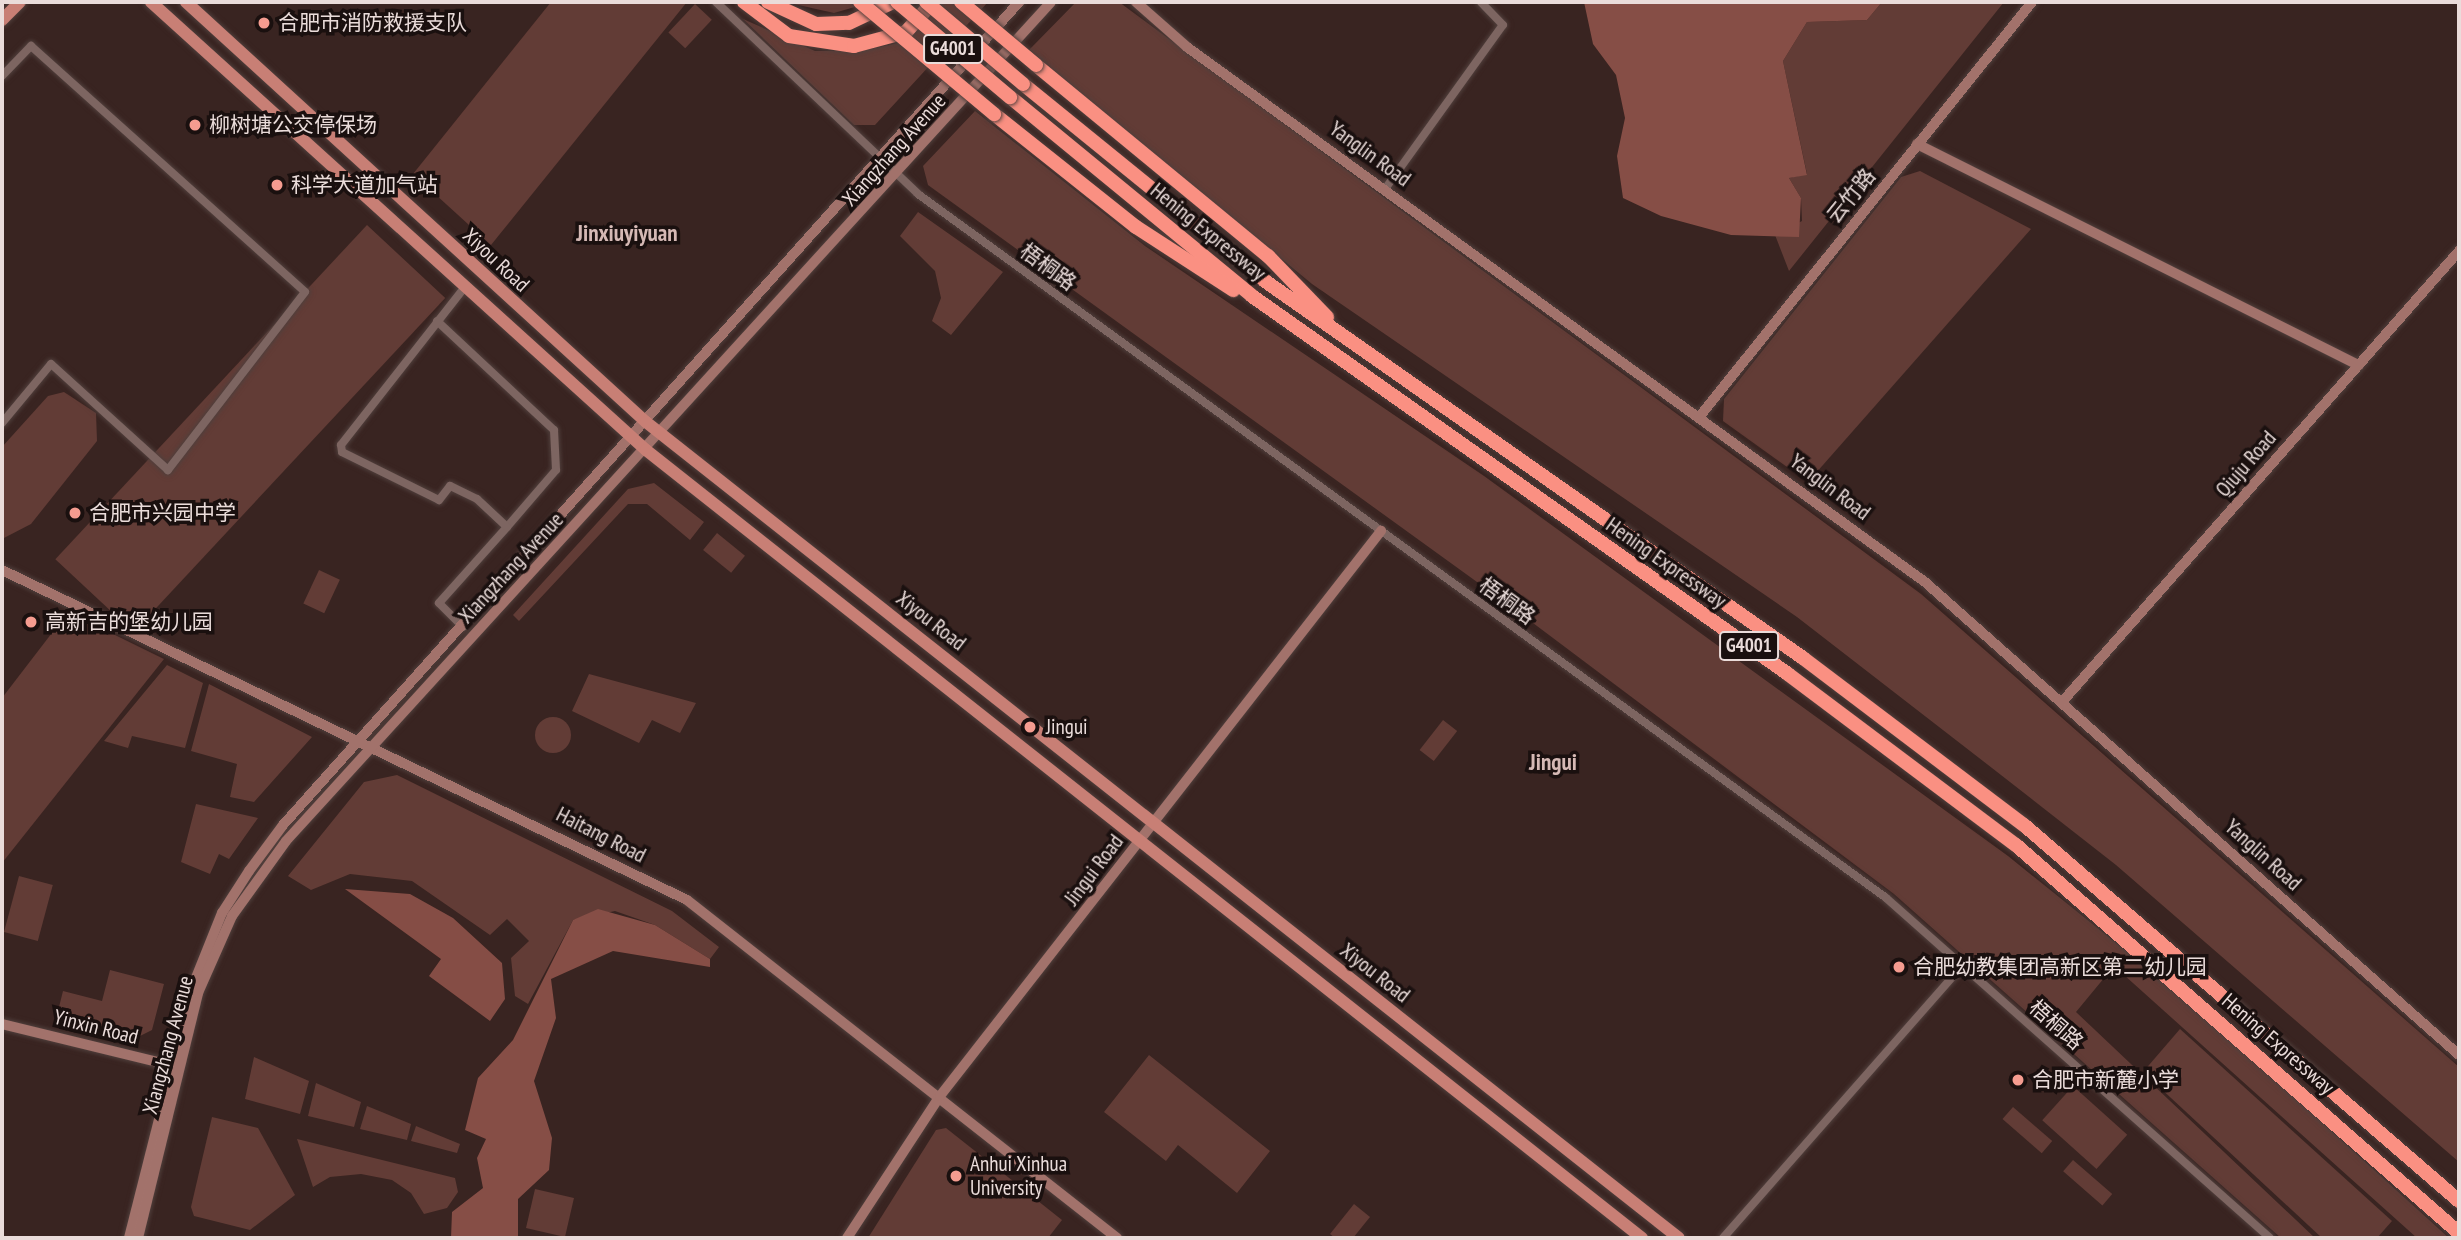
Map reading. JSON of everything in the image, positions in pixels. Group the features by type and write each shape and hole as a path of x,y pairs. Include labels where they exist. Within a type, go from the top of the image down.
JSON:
{"highway":[{"path":"744,2 789,36 854,46 906,32 933,2"},
{"path":"768,2 816,24 849,23 895,2"},
{"path":"860,2 1136,227 1336,356"},
{"name":"Hening Expressway","path":"895,2 1252,296 1788,674 2016,845 2459,1233"},
{"name":"Hening Expressway","path":"926,2 1265,281 1803,658 2024,825 2459,1201"},
{"path":"961,2 1268,256 1350,341"}],"main road":[{"path":"2,20 20,2"},
{"name":"Xiyou Road","path":"151,2 631,438 1642,1238"},
{"name":"Xiyou Road","path":"186,2 646,422 1679,1238"}],"street":[{"name":"梧桐路","path":"716,2 897,177 1885,897 2270,1238"},
{"name":"Xiangzhang Avenue","path":"138,1238 193,985 222,913 283,825 463,627 1019,2"},
{"name":"Xiangzhang Avenue","path":"129,1238 198,993 232,916 286,841 897,177 1051,2"},
{"name":"Yanglin Road","path":"1136,2 1187,47 1700,416 1925,582 2459,1055"},
{"path":"1385,189 1503,25 1481,2"},
{"name":"云竹路","path":"1700,416 2032,2"},
{"path":"2,76 32,46 305,292 169,470 51,364 2,423"},
{"path":"1917,144 2359,365"},
{"name":"Qiuju Road","path":"2062,702 2459,251"},
{"path":"465,288 341,445 342,452 439,500 450,486 477,499 508,527"},
{"path":"438,321 554,430 556,470 439,603 463,627"},
{"name":"Jingui Road","path":"847,1238 940,1096 1381,531"},
{"name":"Haitang Road","path":"2,570 687,900 940,1096 1117,1238"},
{"path":"1723,1238 1962,966"},
{"name":"Yinxin Road","path":"2,1024 176,1066"}],"shaded area":[{"path":"551,2 687,2 491,245 413,174"},
{"path":"785,2 872,2 834,13"},
{"path":"938,2 988,2 875,125 854,125 743,19 815,51 861,51 903,42"},
{"path":"1076,2 1119,2 1921,594 2459,1067 2459,1162 2116,865 1992,768 1797,617 1312,284 1029,50"},
{"path":"1584,2 1882,2 1867,20 1807,22 1783,61 1807,175 1789,178 1801,198 1799,237 1731,235 1661,216 1623,198 1617,156 1625,118 1616,75 1593,44"},
{"path":"1882,2 2004,2 1789,271 1775,235 1802,221 1801,198 1789,178 1807,174 1783,61 1807,22 1867,20"},
{"path":"695,4 712,20 685,48 668,33"},
{"path":"975,111 1145,246 1484,476 2008,856 2188,1001 2449,1238 2417,1238 2114,966 2076,1012 2315,1238 2281,1238 1894,894 1513,608 928,185 923,166"},
{"path":"1920,171 2031,229 1808,482 1723,421 1724,399 1901,177"},
{"path":"918,212 1003,272 951,335 932,321 941,298 935,271 900,236"},
{"path":"367,225 445,298 134,632 55,559"},
{"path":"64,392 96,413 97,441 31,524 2,539 2,447 48,396"},
{"path":"654,483 704,522 690,540 647,504 628,504 519,621 513,615 628,489"},
{"path":"717,533 745,556 731,573 703,550"},
{"path":"319,570 340,580 324,613 303,604"},
{"path":"68,612 164,659 2,863 2,698"},
{"path":"167,665 203,683 185,748 132,736 128,748 104,741"},
{"path":"589,674 696,703 680,733 652,720 639,743 572,711"},
{"path":"209,684 312,737 254,802 230,797 237,764 191,751"},
{"path":"553,717 565,723 571,735 565,747 553,753 541,747 535,735 541,723"},
{"path":"1443,720 1457,731 1434,761 1420,750"},
{"path":"397,775 672,911 719,947 710,959 655,925 615,911 573,920 528,1004 515,996 511,958 529,941 507,919 490,935 412,881 350,874 311,890 288,876 364,782"},
{"path":"196,804 258,818 229,859 219,854 210,874 181,862"},
{"path":"19,876 53,885 38,941 4,932"},
{"path":"345,889 410,894 453,918 502,963 505,999 490,1021 429,976 441,959"},
{"path":"598,909 655,925 710,959 710,967 613,951 551,979 556,1018 534,1081 552,1138 549,1170 518,1199 518,1238 451,1238 452,1212 483,1188 477,1158 486,1139 465,1130 478,1078 513,1040 573,920"},
{"path":"110,970 164,984 152,1030 140,1036 57,1015 63,991 102,1001"},
{"path":"2180,1029 2392,1221 2377,1238 2322,1238 2143,1072"},
{"path":"1149,1055 1270,1151 1237,1193 1178,1145 1166,1161 1104,1112"},
{"path":"254,1057 309,1081 300,1114 245,1099"},
{"path":"316,1083 361,1102 354,1127 308,1116"},
{"path":"2073,1086 2127,1135 2096,1169 2042,1120"},
{"path":"367,1106 411,1124 407,1140 360,1129"},
{"path":"2013,1107 2052,1141 2042,1153 2003,1119"},
{"path":"212,1117 258,1128 295,1195 250,1230 194,1216 191,1207"},
{"path":"416,1126 460,1144 457,1153 411,1141"},
{"name":"Anhui Xinhua University","path":"946,1128 1062,1220 1048,1238 868,1238 936,1130"},
{"path":"297,1139 455,1178 458,1192 447,1208 424,1214 411,1193 392,1180 361,1174 330,1177 313,1187"},
{"path":"2073,1160 2112,1194 2102,1205 2063,1171"},
{"path":"535,1189 574,1198 565,1237 526,1228"},
{"path":"1354,1204 1370,1217 1353,1238 1335,1238 1330,1234"}],"place":[{"name":"合肥市消防救援支队","path":"264,23"},
{"name":"柳树塘公交停保场","path":"195,125"},
{"name":"科学大道加气站","path":"277,185"},
{"name":"合肥市兴园中学","path":"75,513"},
{"name":"高新吉的堡幼儿园","path":"31,622"},
{"name":"Jingui","path":"1030,727"},
{"name":"合肥幼教集团高新区第二幼儿园","path":"1899,967"},
{"name":"合肥市新麓小学","path":"2018,1080"},
{"name":"Anhui Xinhua University","path":"956,1176"}],"district":[{"name":"Jinxiuyiyuan","path":"627,233"},
{"name":"Jingui","path":"1553,762"}]}
